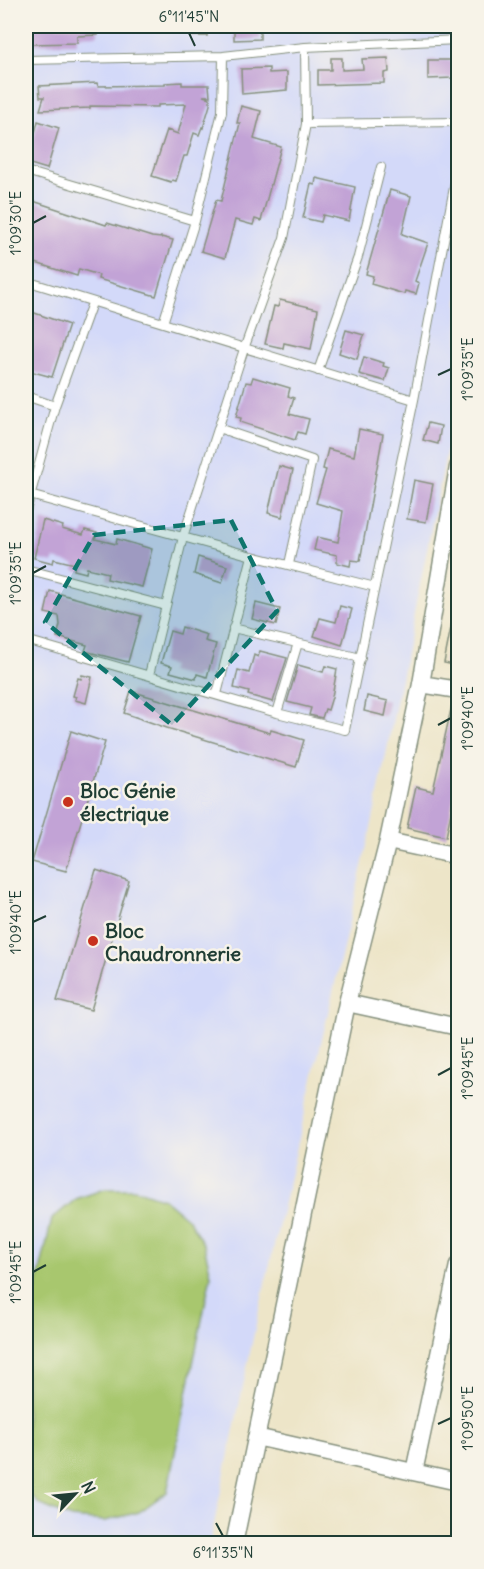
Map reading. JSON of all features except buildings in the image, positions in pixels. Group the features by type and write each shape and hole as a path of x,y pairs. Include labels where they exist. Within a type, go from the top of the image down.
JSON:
{"street":[{"path":"234,1544 347,1003 388,841 421,684 459,467"},
{"path":"421,684 459,690"},
{"path":"388,841 459,856"},
{"path":"347,1003 459,1027"},
{"path":"414,1472 452,1325 459,1265"},
{"path":"256,1437 459,1482"}],"lane":[{"path":"26,72 27,60 223,56 305,47 459,40"},
{"path":"149,675 183,537 244,349 284,238 306,124 305,47"},
{"path":"163,323 195,221 222,112 223,56"},
{"path":"306,124 459,122"},
{"path":"26,640 277,713 345,730 414,400 459,166"},
{"path":"318,370 358,257 381,167"},
{"path":"26,171 195,221"},
{"path":"26,281 414,400"},
{"path":"26,511 28,494 55,405 92,303"},
{"path":"26,396 55,405"},
{"path":"218,428 312,460 289,564"},
{"path":"28,494 252,556 375,587"},
{"path":"217,694 252,556"},
{"path":"26,569 166,606"},
{"path":"233,628 361,658"},
{"path":"277,713 298,644"}],"highlighted area":[{"path":"231,520 277,611 172,725 45,622 94,535"}],"shaded area":[{"path":"26,26 458,26 458,394 373,819 257,1319 210,1543 26,1544"}],"green space":[{"path":"105,1189 135,1189 164,1199 188,1219 204,1245 211,1275 167,1492 139,1512 105,1521 71,1518 39,1504 26,1490 26,1332 52,1219 76,1199"}],"place":[{"name":"Bloc Génie électrique","path":"68,802"},
{"name":"Bloc Chaudronnerie","path":"93,941"}]}
